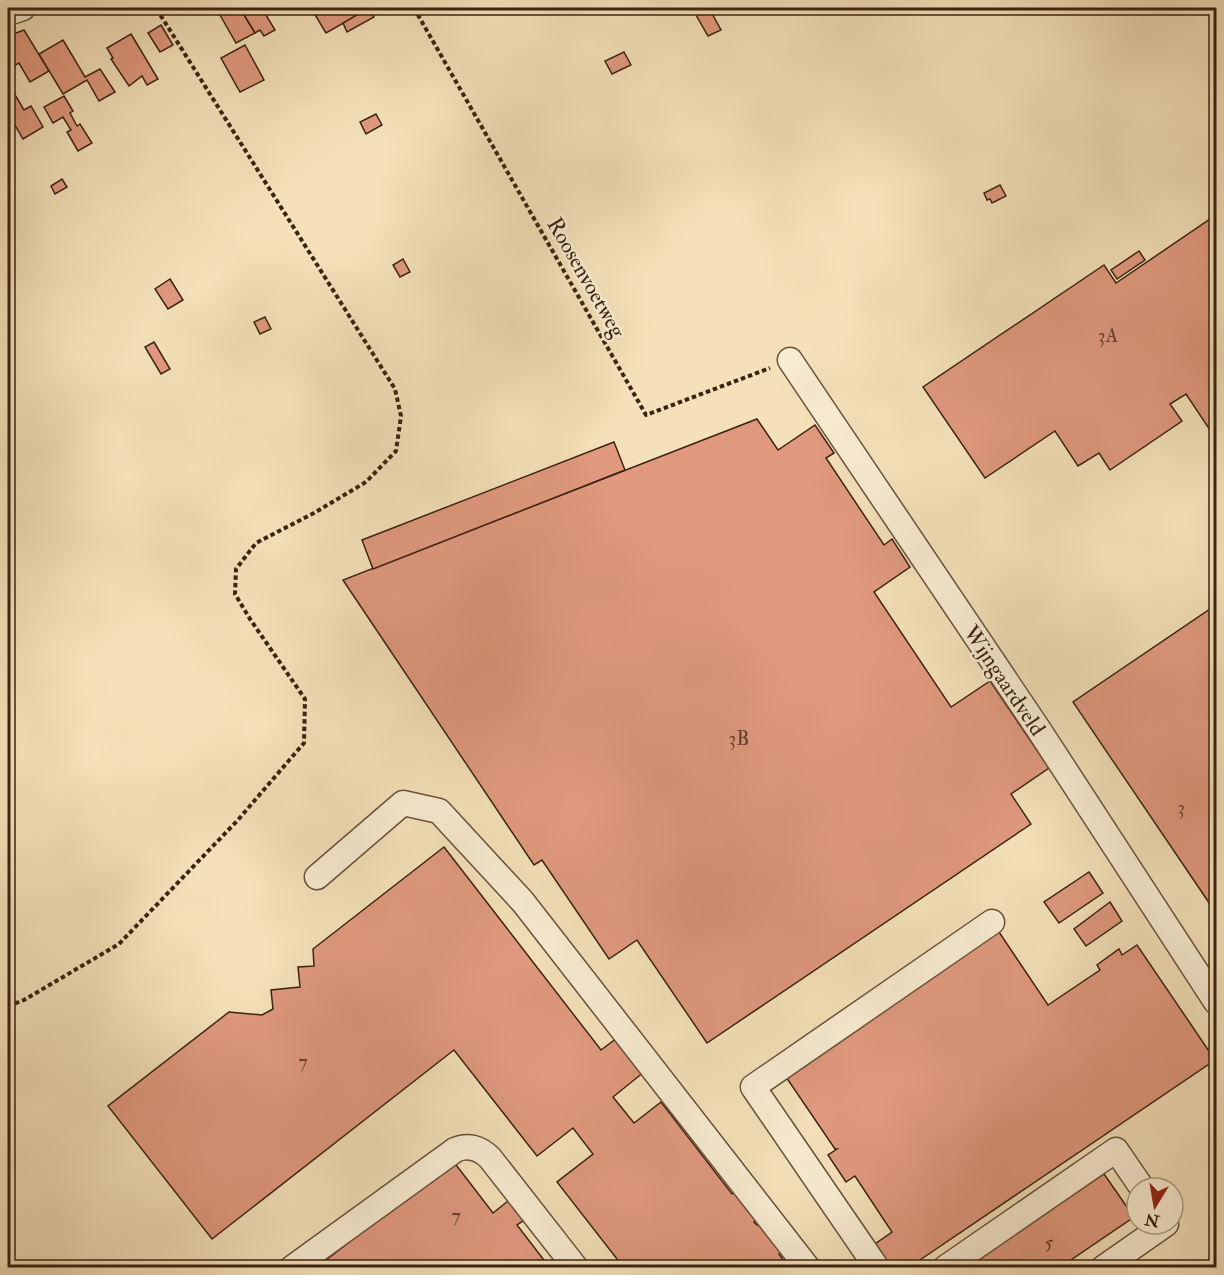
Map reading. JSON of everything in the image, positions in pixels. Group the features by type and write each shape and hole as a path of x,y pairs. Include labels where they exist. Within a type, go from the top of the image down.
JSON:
{"street":[{"path":"8,13 23,8"},
{"name":"Wijngaardveld","path":"790,360 1040,730 1216,1002"},
{"path":"317,877 403,804 439,811 523,902 808,1268"},
{"path":"877,1268 753,1087 992,922"},
{"path":"292,1268 455,1150 465,1147 477,1148 490,1158 576,1268"},
{"path":"945,1268 1116,1150 1134,1176"},
{"path":"1103,1268 1149,1236"}],"path":[{"path":"8,1006 34,994 119,944 237,821 304,743 305,699 235,594 236,569 256,543 314,513 366,482 396,450 401,416 395,389 156,8"},
{"name":"Roosenvoetweg","path":"414,8 646,415 790,360"}],"building":[{"path":"216,8 240,8 255,33 236,43"},
{"path":"240,8 262,8 275,30 264,36 260,30 255,33"},
{"path":"311,8 370,8 326,33"},
{"path":"369,8 374,17 347,32 343,23"},
{"path":"692,8 709,8 721,30 708,36"},
{"path":"161,25 173,45 160,52 148,33"},
{"path":"24,30 49,71 30,82 19,63 8,69 8,36"},
{"path":"131,34 158,79 147,85 142,76 129,86 111,59 113,58 107,48"},
{"path":"63,40 85,77 100,69 115,92 99,101 87,80 63,94 39,54"},
{"path":"245,45 264,80 240,92 221,58"},
{"path":"624,52 631,65 612,74 605,61"},
{"path":"8,83 24,110 31,106 43,127 23,139 8,113"},
{"path":"64,96 73,111 70,113 77,126 80,124 92,143 78,151 67,132 71,130 63,117 53,123 44,107"},
{"path":"376,114 382,125 366,134 360,122"},
{"path":"62,179 67,187 55,194 51,186"},
{"path":"1000,185 1006,196 992,203 990,199 987,200 984,193"},
{"path":"1216,215 1216,426 1210,430 1186,394 1170,404 1182,421 1110,470 1099,453 1078,466 1055,431 985,478 923,387 1104,265 1116,283"},
{"path":"1139,251 1145,260 1117,279 1111,270"},
{"path":"403,259 410,272 400,277 393,265"},
{"path":"170,279 183,300 168,309 155,289"},
{"path":"265,317 271,329 260,334 254,322"},
{"path":"154,342 170,369 161,374 145,347"},
{"path":"757,419 778,450 815,425 834,453 826,458 884,545 892,539 910,567 874,592 951,707 990,681 1049,768 1011,794 1031,824 707,1043 637,940 609,959 542,860 534,865 343,580"},
{"path":"614,442 625,470 373,569 362,540"},
{"path":"1216,605 1216,913 1073,702"},
{"path":"444,847 601,1050 617,1038 644,1072 613,1097 634,1123 661,1102 732,1194 741,1186 763,1215 754,1222 757,1225 765,1220 786,1248 779,1254 789,1268 624,1268 557,1182 593,1154 573,1128 537,1156 454,1050 212,1239 108,1106 229,1012 262,1015 273,1009 271,990 300,987 298,967 314,966 313,949"},
{"path":"1089,872 1103,893 1059,923 1044,902"},
{"path":"1110,902 1122,921 1086,946 1074,929"},
{"path":"999,932 1048,1005 1100,970 1097,965 1119,949 1122,955 1137,945 1215,1060 914,1264 912,1260 901,1268 891,1268 875,1244 892,1232 855,1176 846,1182 828,1155 837,1149 786,1077"},
{"path":"453,1161 493,1213 513,1197 529,1217 517,1225 550,1268 316,1268"},
{"path":"1104,1174 1125,1204 1125,1223 1059,1268 964,1268"}]}
